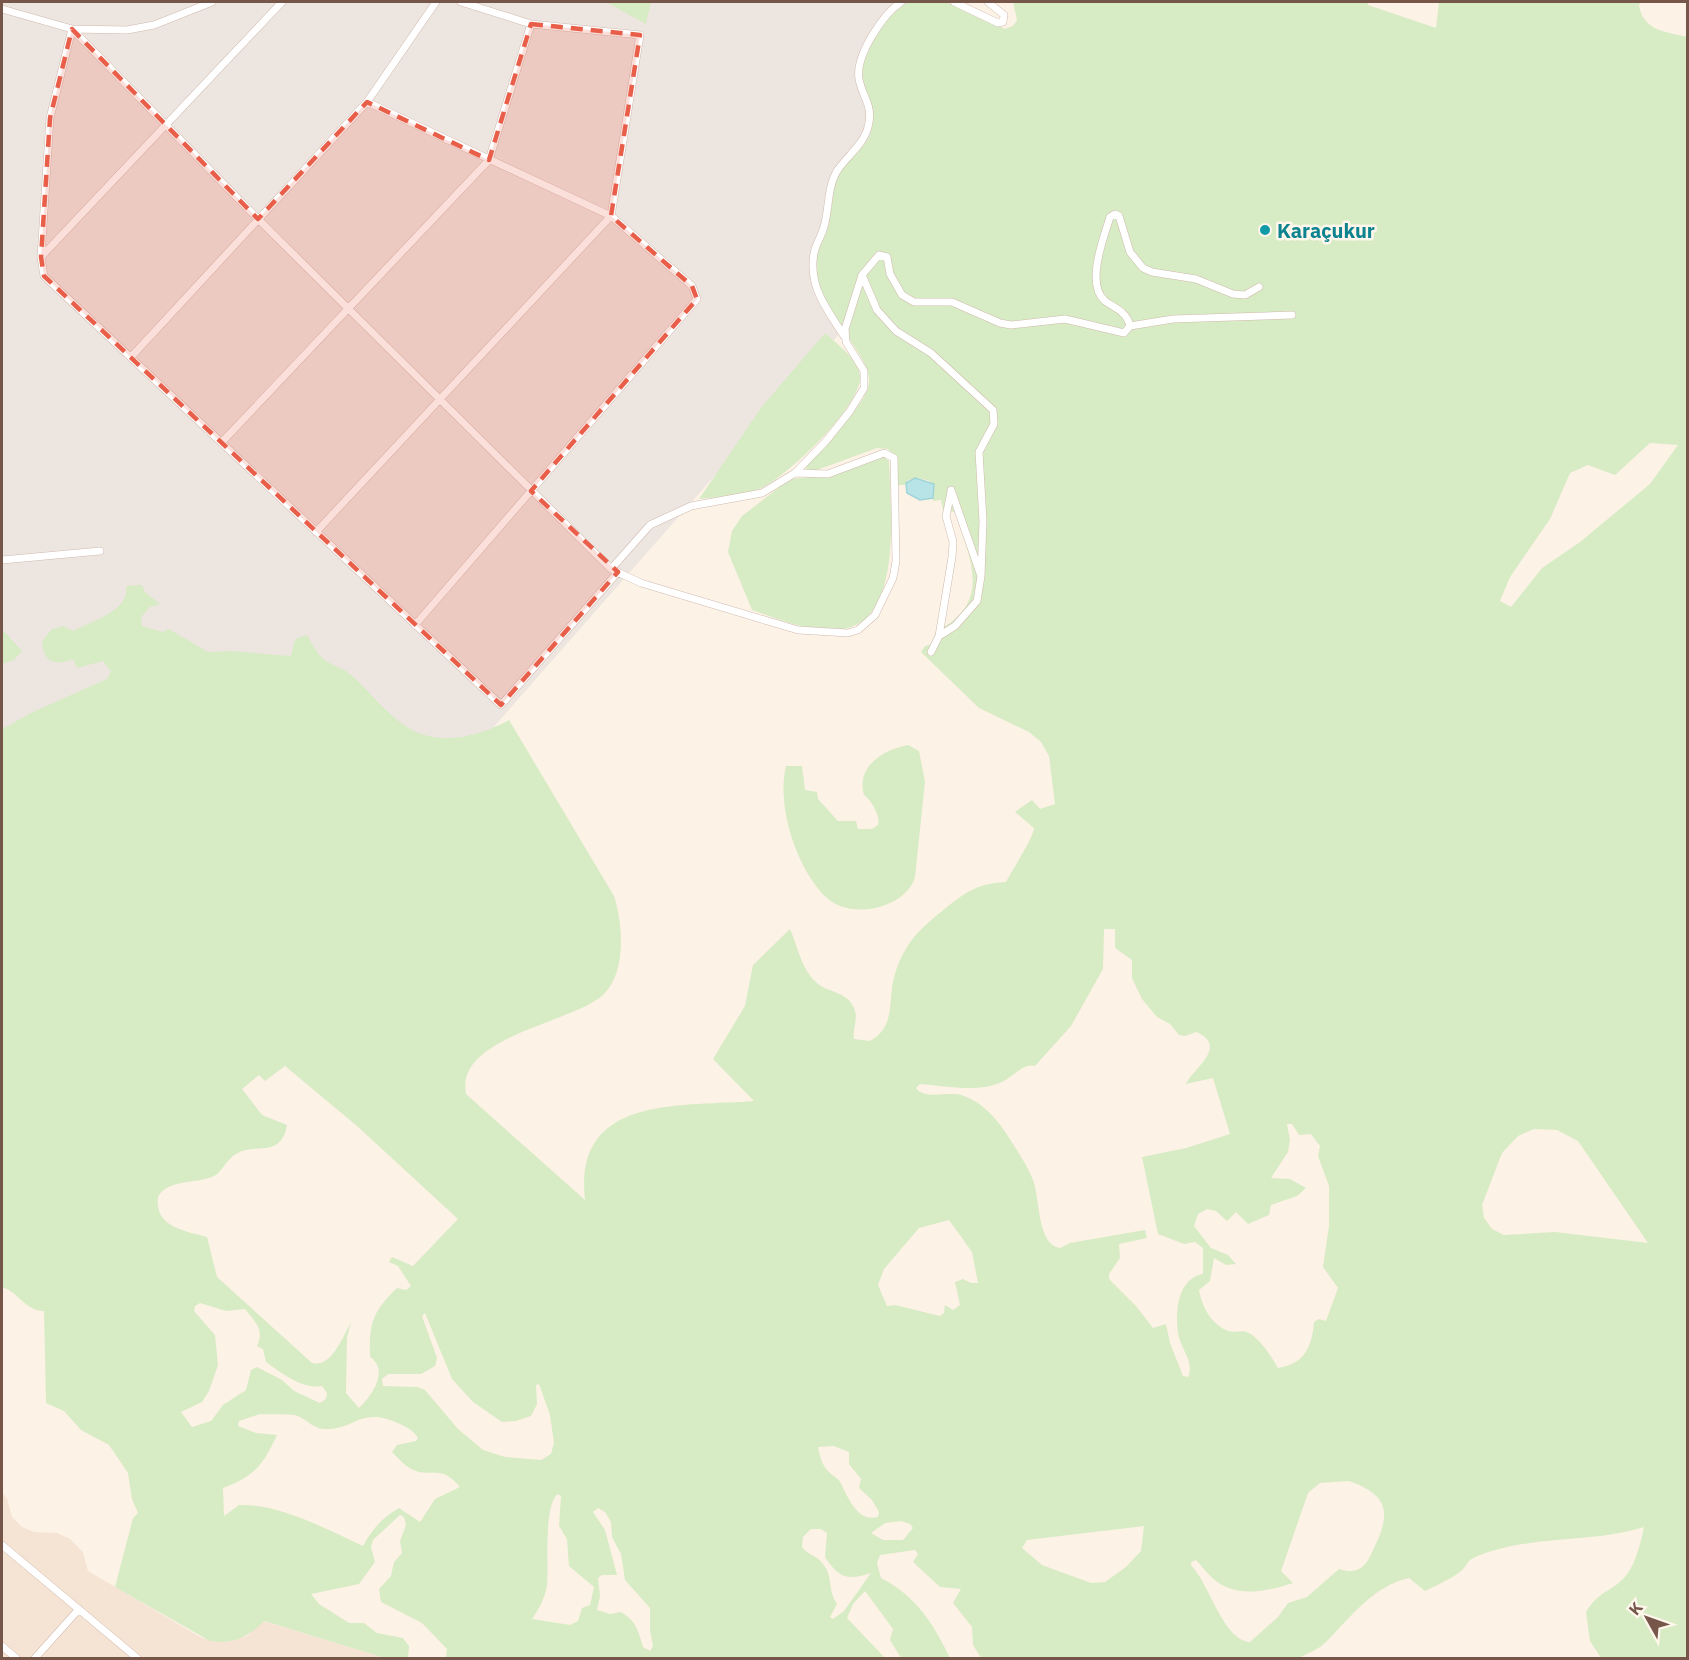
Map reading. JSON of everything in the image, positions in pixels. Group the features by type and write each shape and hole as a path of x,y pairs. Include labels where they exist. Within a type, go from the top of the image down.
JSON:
{"street":[{"path":"2,9 72,29 127,30 154,26 212,2"},
{"path":"41,257 282,2"},
{"path":"131,357 367,102 436,2"},
{"path":"316,532 612,216 640,35 531,24 460,2"},
{"path":"72,29 50,118 41,257 44,276 501,705 650,525 691,506 762,493 795,473 850,411 864,388 864,371 817,295 813,274 814,252 825,226 831,185 836,172 866,136 869,124 869,101 858,77 862,57 875,32 901,2"},
{"path":"954,2 998,23 1003,22 1004,15 988,2"},
{"path":"222,442 489,160 531,24"},
{"path":"72,29 258,219 614,571 641,583 798,630 848,633 858,630 875,615 893,578 896,561 894,458 884,453 828,474 795,473"},
{"path":"367,102 612,216 692,286 697,299 415,625"},
{"path":"1130,327 1125,314 1103,299 1097,288 1098,252 1110,217 1114,214 1119,216 1130,252 1143,268 1152,272 1196,279 1233,294 1245,296 1259,287"},
{"path":"844,336 862,275 883,254 887,257 890,274 902,295 914,302 952,302 1000,323 1011,325 1065,319 1122,333 1128,331 1130,327 1173,319 1292,315"},
{"path":"862,275 877,310 896,331 931,353 993,410 994,424 980,452 983,521 981,576 977,601 955,626 939,636"},
{"path":"931,652 939,636 952,557 953,542 946,516 951,490 981,576"},
{"path":"2,560 100,551"},
{"path":"2,1545 137,1659"},
{"path":"35,1659 79,1609"},
{"path":"2,1646 16,1659"}],"highlighted area":[{"path":"531,24 640,35 611,216 692,286 697,299 531,491 618,572 501,705 44,276 41,257 50,118 72,29 258,219 367,102 489,160"}],"shaded area":[{"path":"2,2 958,2 1045,100 375,862 2,926"},
{"path":"2,1492 7,1499 12,1517 22,1527 34,1532 57,1533 70,1539 83,1552 88,1571 200,1637 215,1642 232,1641 247,1636 263,1621 385,1658 2,1658"}],"green space":[{"path":"606,2 651,2 646,24"},
{"path":"908,2 946,2 1005,29 1013,26 1017,20 1013,2 1368,2 1368,5 1436,28 1439,2 1641,2 1639,5 1641,14 1650,25 1664,32 1688,37 1687,1658 1601,1658 1590,1641 1586,1612 1595,1600 1619,1583 1628,1573 1637,1554 1644,1527 1602,1536 1537,1542 1494,1550 1473,1558 1457,1574 1425,1591 1409,1578 1396,1582 1373,1595 1323,1645 1298,1658 981,1658 973,1645 972,1627 953,1603 961,1589 940,1587 913,1562 918,1554 915,1550 880,1555 877,1563 881,1578 914,1602 930,1622 950,1658 901,1658 890,1640 893,1629 865,1591 853,1604 847,1618 885,1658 446,1658 447,1649 422,1623 381,1602 379,1589 391,1576 394,1562 402,1553 400,1541 406,1525 404,1517 400,1515 373,1540 371,1547 375,1562 359,1584 311,1594 319,1604 349,1623 364,1623 377,1633 403,1638 409,1646 408,1658 385,1658 264,1621 240,1639 226,1642 210,1641 115,1587 133,1518 138,1513 132,1499 128,1473 109,1445 81,1430 64,1411 46,1403 44,1311 32,1308 8,1289 2,1287 2,729 33,712 107,679 111,671 103,661 77,668 73,659 55,662 47,658 42,641 52,629 63,626 73,631 99,619 122,602 126,594 126,586 142,585 145,592 160,604 150,607 141,617 142,626 163,632 169,629 208,652 231,651 291,656 295,639 307,635 323,659 350,674 390,713 416,732 443,738 457,738 484,731 509,720 614,896 621,934 621,948 616,975 602,996 586,1006 495,1045 478,1059 467,1075 466,1094 585,1200 586,1166 596,1141 614,1124 638,1113 665,1107 754,1101 713,1059 745,1006 753,965 790,929 807,971 817,983 851,1002 856,1016 854,1039 870,1041 884,1028 888,1020 895,974 913,939 933,919 964,895 978,887 1006,882 1027,846 1034,828 1015,812 1032,800 1040,809 1055,804 1049,756 1041,742 1029,732 979,708 921,652 925,646 931,644 937,629 960,614 968,603 972,590 973,577 968,550 955,511 944,514 941,500 933,501 930,481 918,478 908,480 905,485 895,485 894,457 888,449 877,448 817,470 808,471 806,468 821,447 860,403 869,381 861,357 824,301 818,286 815,264 829,219 838,176 844,166 864,145 872,128 872,113 863,77 865,55 883,24","holes":["1650,443 1678,445 1650,484 1580,542 1542,568 1511,607 1500,601 1510,577 1550,519 1570,473 1588,465 1615,475","1104,929 1115,929 1115,948 1132,960 1132,978 1142,999 1157,1017 1170,1024 1179,1035 1185,1036 1196,1032 1206,1038 1210,1044 1206,1058 1186,1084 1213,1078 1230,1134 1186,1148 1142,1157 1158,1234 1184,1244 1195,1242 1203,1248 1203,1274 1188,1282 1183,1289 1178,1306 1178,1333 1190,1366 1188,1377 1183,1376 1170,1343 1166,1324 1153,1328 1136,1306 1109,1279 1109,1274 1120,1258 1119,1244 1147,1238 1145,1230 1070,1243 1060,1248 1053,1245 1043,1230 1031,1175 998,1122 986,1109 964,1096 925,1094 916,1088 920,1084 961,1088 983,1087 1002,1082 1026,1067 1035,1066 1071,1026 1103,969","285,1066 357,1126 458,1219 413,1266 392,1257 389,1262 398,1266 411,1286 406,1290 397,1288 382,1304 374,1319 370,1336 370,1357 376,1362 378,1376 369,1397 359,1408 346,1393 347,1337 351,1323 331,1356 325,1361 312,1363 217,1277 207,1237 173,1226 161,1215 158,1207 158,1197 168,1187 214,1176 236,1154 274,1146 284,1136 287,1125 262,1115 242,1089 259,1075 265,1081","1287,1124 1292,1124 1299,1135 1311,1134 1320,1146 1318,1156 1329,1186 1329,1226 1323,1267 1338,1288 1326,1321 1319,1319 1314,1322 1309,1346 1301,1358 1278,1368 1256,1338 1245,1331 1228,1331 1208,1314 1199,1290 1210,1281 1214,1258 1226,1265 1236,1264 1228,1255 1211,1248 1194,1226 1198,1214 1207,1209 1216,1211 1227,1221 1236,1212 1248,1224 1269,1215 1271,1205 1297,1196 1306,1188 1290,1179 1271,1178 1288,1152 1290,1140","1534,1129 1557,1130 1578,1141 1648,1243 1555,1232 1504,1235 1492,1229 1484,1218 1482,1205 1502,1153 1518,1136","949,1220 972,1252 978,1283 971,1283 963,1279 955,1282 960,1305 953,1310 945,1305 944,1313 940,1316 895,1305 887,1306 878,1285 884,1269 919,1228","200,1303 226,1311 245,1309 258,1326 260,1335 257,1346 263,1349 266,1362 300,1383 322,1386 327,1393 326,1399 320,1403 294,1391 282,1380 257,1367 251,1370 246,1390 223,1405 211,1421 192,1427 181,1412 202,1402 209,1391 218,1365 215,1335 194,1311 195,1306","425,1313 452,1379 473,1402 502,1422 516,1421 531,1416 537,1404 536,1385 539,1384 550,1415 554,1443 551,1454 541,1460 505,1457 483,1450 458,1429 425,1390 417,1387 383,1386 382,1379 388,1374 421,1374 435,1366 437,1358 422,1316","260,1414 289,1415 298,1416 316,1427 334,1429 366,1418 386,1419 408,1428 418,1438 416,1441 397,1445 392,1452 403,1463 418,1472 447,1475 460,1487 435,1499 420,1522 399,1508 378,1524 363,1546 302,1519 270,1508 239,1505 224,1516 223,1488 243,1479 257,1468 277,1435 256,1433 238,1426 239,1421","834,1446 849,1452 849,1464 861,1479 859,1488 872,1500 879,1512 878,1517 870,1518 858,1512 839,1481 822,1461 818,1447","1349,1481 1362,1486 1379,1499 1383,1507 1383,1525 1366,1563 1355,1571 1339,1569 1307,1597 1288,1603 1278,1617 1250,1642 1240,1639 1224,1622 1191,1562 1196,1560 1213,1579 1234,1590 1264,1590 1293,1583 1281,1571 1308,1493 1320,1483","558,1494 561,1496 559,1526 567,1539 569,1566 594,1587 590,1605 582,1608 578,1621 570,1625 532,1619 545,1594 547,1585 548,1523 553,1500","598,1508 605,1512 611,1522 612,1537 621,1554 625,1580 650,1608 653,1646 650,1651 643,1647 636,1626 626,1615 621,1612 610,1614 597,1610 600,1596 598,1578 602,1575 617,1575 605,1530 593,1512","901,1521 910,1524 913,1528 903,1540 883,1540 871,1533 885,1523","1144,1526 1141,1551 1126,1567 1105,1582 1091,1583 1042,1565 1022,1548 1027,1540","811,1529 821,1529 827,1533 825,1557 839,1573 850,1577 871,1573 844,1611 833,1619 830,1617 837,1604 827,1570 820,1561 802,1547 803,1537"]},
{"path":"825,333 851,357 858,369 860,375 858,388 850,404 821,439 771,482 759,489 744,493 699,499 761,408"},
{"path":"882,455 889,461 890,553 886,578 879,600 868,617 851,627 826,630 800,626 752,610 728,552 732,531 742,516 790,479 821,476"},
{"path":"2,629 22,651 14,660 2,664"},
{"path":"908,745 919,751 925,782 915,877 910,888 890,903 864,909 851,909 839,905 828,899 817,887 798,855 784,800 786,766 802,766 805,790 817,792 818,799 838,821 856,821 858,829 872,829 878,825 879,821 872,804 864,795 864,776 868,768 881,755"}],"water":[{"path":"915,478 934,484 933,498 920,500 907,493 906,483"}],"place":[{"name":"Karaçukur","path":"1265,230"}]}
